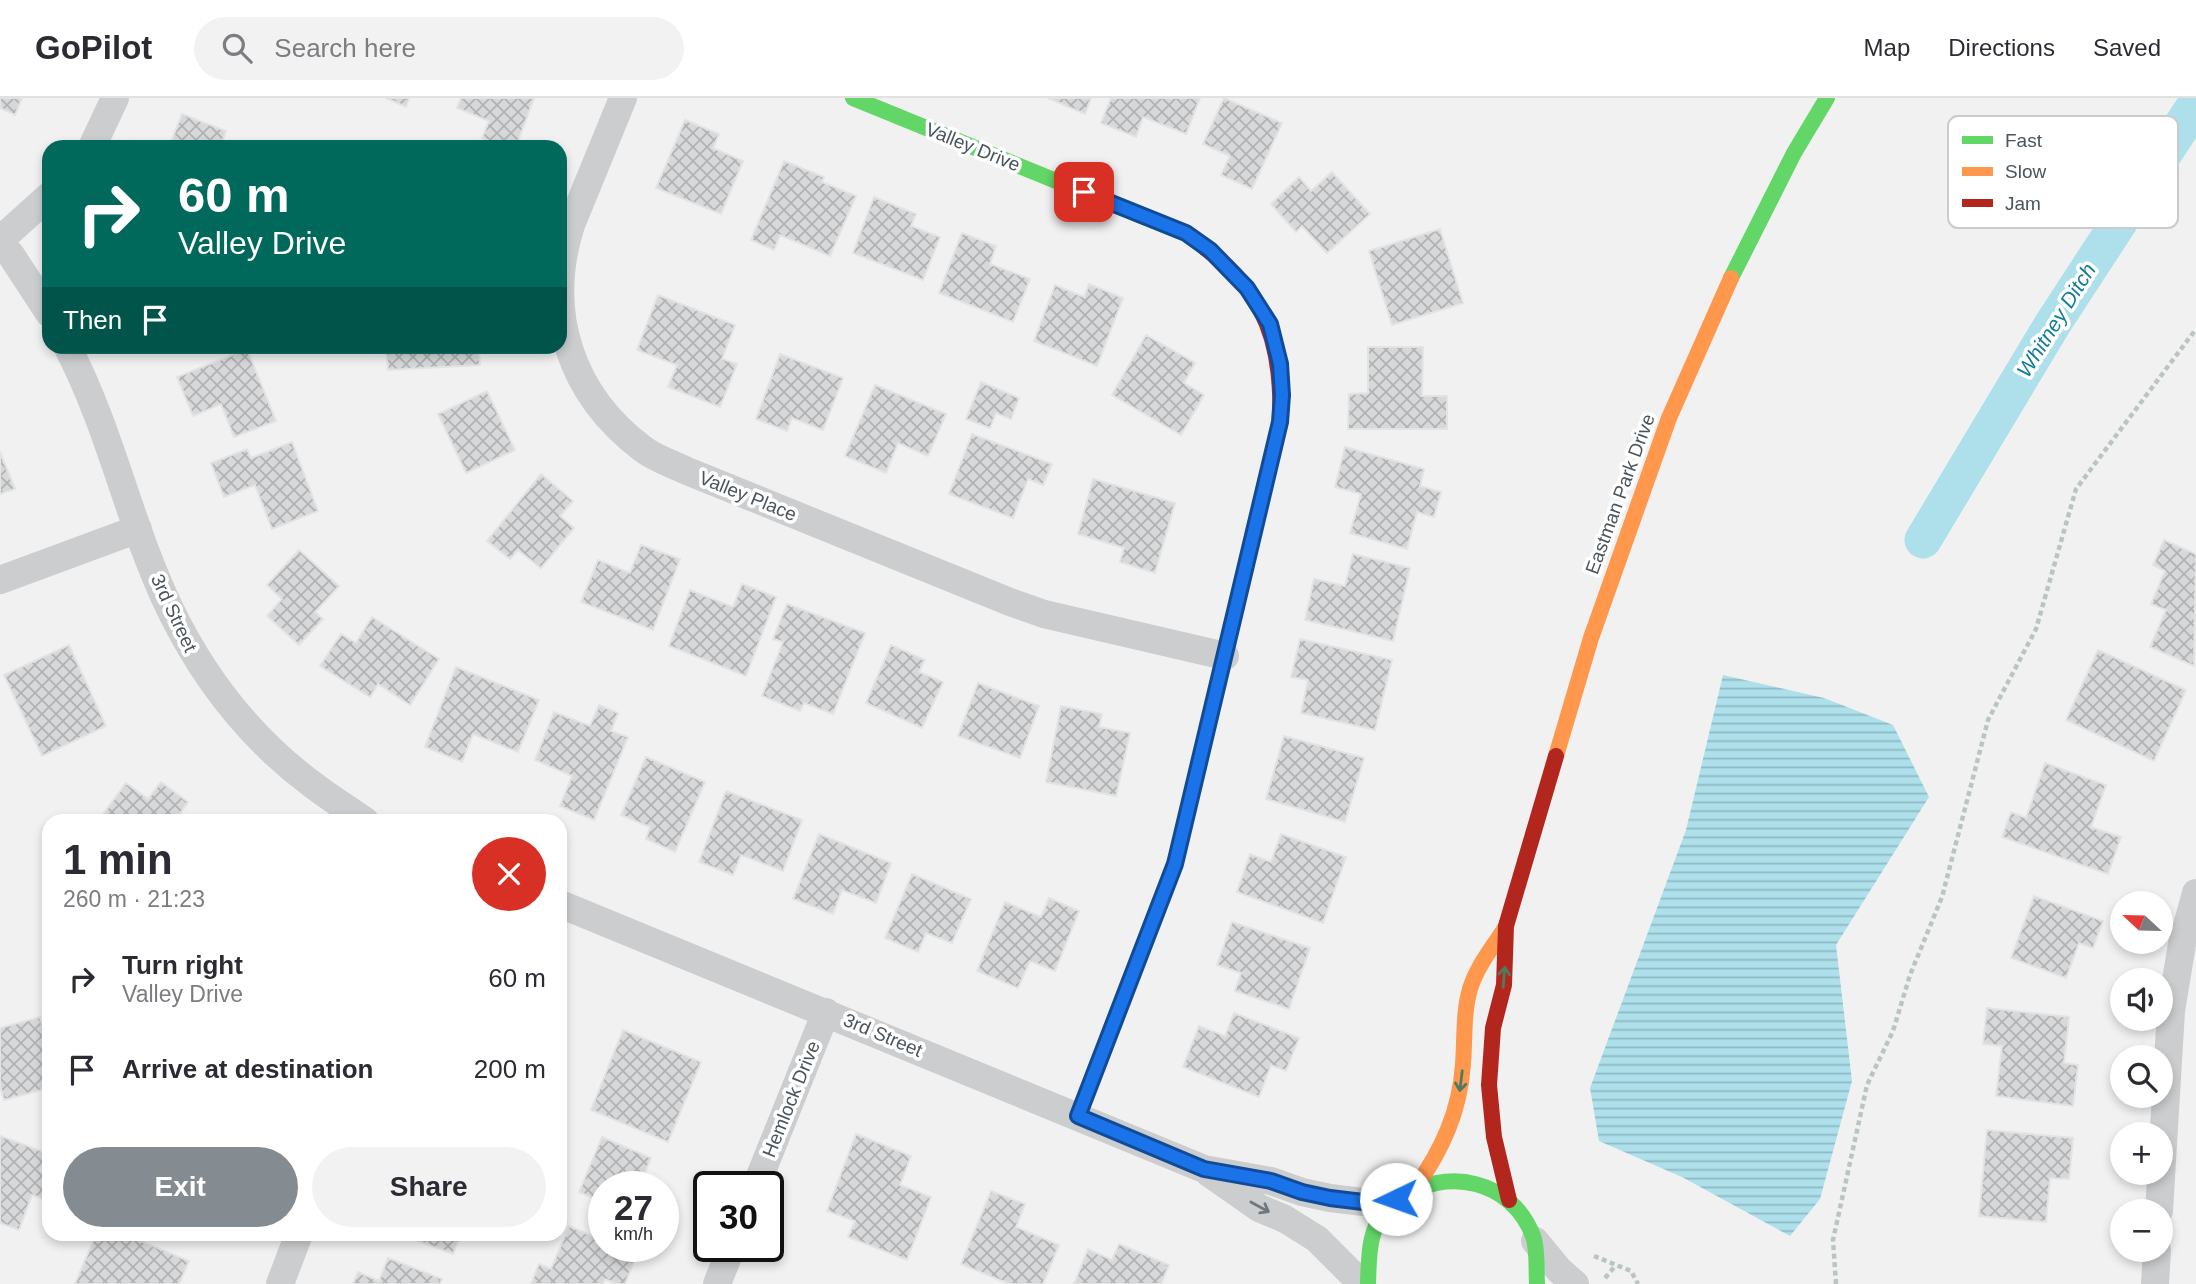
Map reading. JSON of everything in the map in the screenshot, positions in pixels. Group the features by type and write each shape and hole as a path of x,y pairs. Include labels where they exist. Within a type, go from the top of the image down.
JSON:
{"street":[{"path":"95,140 115,98"},
{"name":"Valley Place","path":"567,237 622,98"},
{"name":"Valley Drive","path":"853,98 1186,233 1210,250 1247,288 1270,324 1280,364 1280,422 1175,864 1078,1116"},
{"name":"Eastman Park Drive","path":"1509,1200 1494,1136 1489,1085 1493,1028 1504,985 1506,926 1591,638 1669,418 1744,248 1794,153 1827,98"},
{"path":"42,202 0,241 42,302"},
{"name":"Valley Place","path":"567,342 573,363 592,397 613,423 646,451 687,471 1044,614 1225,656"},
{"name":"3rd Street","path":"70,354 86,389 169,607 196,659 243,721 312,784 355,814"},
{"path":"0,580 138,529"},
{"path":"2160,1199 2171,1011 2182,944 2196,893"},
{"name":"3rd Street","path":"567,907 1204,1169 1271,1181 1330,1198 1363,1202 1406,1194"},
{"name":"Eastman Park Drive","path":"1368,1284 1366,1267 1369,1242 1380,1219 1434,1163 1451,1128 1459,1095 1464,1023 1473,979 1506,926"},
{"name":"Hemlock Drive","path":"762,1171 826,1012"},
{"name":"3rd Street","path":"1204,1169 1259,1209 1285,1219 1317,1239 1362,1284"},
{"path":"1406,1194 1436,1180 1462,1179 1487,1186 1509,1200 1525,1218 1535,1241 1539,1265 1537,1284"},
{"path":"280,1284 296,1241"},
{"path":"1535,1241 1559,1270 1576,1284"},
{"path":"717,1284 726,1262"},
{"path":"2155,1284 2156,1262"}],"path":[{"path":"1836,1284 1833,1240 1867,1085 1893,1031 1910,975 1942,897 1988,720 2036,629 2076,489 2196,329"},
{"path":"1631,1271 1638,1284"}],"water":[{"path":"1723,675 1824,698 1893,725 1929,797 1836,945 1852,1081 1820,1199 1790,1236 1682,1177 1599,1141 1590,1088 1686,830"}],"building":[{"path":"0,98 22,98 15,115 0,108"},
{"path":"386,98 409,98 406,107"},
{"path":"461,98 534,98 519,140 482,138 489,121 457,108"},
{"path":"1048,98 1091,98 1085,114"},
{"path":"1111,98 1200,98 1186,134 1143,117 1136,137 1101,123"},
{"path":"1224,98 1282,123 1252,189 1221,175 1230,156 1203,144"},
{"path":"182,114 226,131 223,140 172,140"},
{"path":"685,120 719,134 713,148 743,161 721,214 656,188"},
{"path":"784,161 824,177 822,182 856,196 830,256 780,235 774,250 751,240"},
{"path":"1332,172 1370,214 1327,253 1302,226 1296,232 1271,204 1299,177 1311,191"},
{"path":"874,197 916,214 911,226 940,237 923,280 853,253"},
{"path":"1440,229 1463,303 1392,325 1369,251"},
{"path":"962,233 996,246 990,264 1030,279 1013,322 939,293"},
{"path":"1089,284 1123,298 1097,366 1034,341 1055,285 1084,297"},
{"path":"658,295 735,325 722,359 737,364 720,407 668,387 677,365 637,350"},
{"path":"1146,335 1195,363 1184,383 1204,395 1181,435 1112,395"},
{"path":"1368,347 1423,347 1422,396 1447,396 1447,429 1348,429 1349,394 1368,393"},
{"path":"234,354 249,354 276,421 234,437 221,404 193,416 177,377"},
{"path":"387,354 479,354 480,365 388,370"},
{"path":"780,354 843,378 823,430 792,418 787,431 756,419"},
{"path":"981,382 1019,398 1011,419 996,413 990,428 966,419"},
{"path":"875,385 946,414 928,456 898,443 886,473 845,456"},
{"path":"487,391 515,450 466,473 438,414"},
{"path":"972,434 1052,464 1043,485 1028,479 1013,518 949,494"},
{"path":"292,442 318,511 272,529 255,485 224,497 211,463 247,449 251,458"},
{"path":"1345,447 1424,469 1420,486 1441,492 1434,517 1417,512 1407,549 1350,533 1361,494 1335,487"},
{"path":"0,452 15,489 0,494"},
{"path":"541,474 573,501 560,516 574,528 541,568 518,550 510,559 487,541"},
{"path":"1093,479 1175,503 1155,573 1120,562 1124,548 1078,534"},
{"path":"2164,540 2196,554 2194,666 2150,647 2166,610 2151,604 2165,571 2153,565"},
{"path":"641,545 680,559 653,630 581,602 598,560 630,573"},
{"path":"299,550 339,586 315,612 323,619 299,645 267,616 282,599 267,585"},
{"path":"1353,554 1410,568 1393,641 1305,620 1314,579 1345,586"},
{"path":"742,584 776,597 746,676 669,646 690,590 733,607"},
{"path":"787,604 865,633 833,714 804,703 800,711 762,696 783,642 773,639"},
{"path":"372,617 439,659 410,705 378,684 370,697 320,666 341,634 356,643"},
{"path":"1300,639 1392,660 1375,730 1301,713 1308,680 1291,677"},
{"path":"69,645 106,726 42,756 4,675"},
{"path":"891,645 925,660 919,672 943,682 922,728 866,703"},
{"path":"2098,650 2186,690 2154,761 2066,720"},
{"path":"456,667 539,700 518,752 473,734 462,762 425,747"},
{"path":"978,683 1039,706 1020,758 958,736"},
{"path":"599,705 618,713 611,731 628,737 594,820 560,806 572,776 535,760 554,712 590,726"},
{"path":"1061,706 1102,714 1099,727 1130,733 1116,796 1046,782"},
{"path":"1284,736 1364,758 1345,822 1266,799"},
{"path":"646,757 705,782 675,852 646,839 650,827 621,815"},
{"path":"2045,763 2106,785 2091,827 2121,837 2108,874 2002,837 2011,812 2026,818"},
{"path":"161,782 188,802 180,814 103,814 126,783 148,799"},
{"path":"726,791 802,820 783,871 741,855 733,875 699,862"},
{"path":"819,834 891,863 876,903 842,890 833,914 793,899"},
{"path":"1281,834 1346,857 1323,923 1237,892 1250,854 1271,862"},
{"path":"912,874 971,899 952,943 926,933 918,952 885,938"},
{"path":"2034,896 2103,921 2093,948 2079,943 2066,978 2011,958"},
{"path":"1049,898 1079,911 1055,971 1030,961 1018,988 977,971 1005,902 1041,917"},
{"path":"1232,922 1310,948 1289,1009 1235,991 1241,973 1217,965"},
{"path":"1987,1008 2069,1017 2064,1063 2078,1065 2073,1106 1996,1096 2002,1046 1983,1044"},
{"path":"1234,1013 1299,1038 1286,1071 1271,1065 1259,1097 1183,1067 1199,1026 1225,1036"},
{"path":"40,1017 42,1090 4,1100 0,1086 0,1028"},
{"path":"623,1030 701,1062 668,1142 591,1110"},
{"path":"1987,1130 2073,1138 2069,1179 2050,1178 2046,1222 1979,1216"},
{"path":"856,1134 911,1156 900,1185 931,1197 907,1260 848,1237 855,1221 827,1211"},
{"path":"0,1136 42,1151 42,1199 32,1195 19,1230 0,1223"},
{"path":"602,1137 651,1158 646,1171 588,1171 588,1196 579,1192"},
{"path":"991,1191 1025,1204 1016,1227 1059,1245 1043,1284 1009,1284 961,1264"},
{"path":"569,1226 588,1234 588,1262 634,1262 625,1284 616,1284 605,1279 603,1284 531,1284 539,1264 551,1269 563,1241 567,1241"},
{"path":"93,1241 141,1241 189,1261 179,1284 75,1284"},
{"path":"418,1241 458,1241 453,1254"},
{"path":"1119,1244 1169,1265 1161,1284 1074,1284 1088,1249 1112,1260"},
{"path":"388,1258 442,1279 440,1284 353,1284 358,1272 379,1281"}],"waterway":[{"name":"Whitney Ditch","path":"2178,132 2196,104"},
{"name":"Whitney Ditch","path":"1923,540 2052,325 2115,228"}],"traffic: fast":[{"path":"853,98 1186,234 1205,248"},
{"path":"1731,278 1794,153 1827,98"},
{"path":"1368,1284 1373,1235 1387,1208 1418,1189 1457,1181 1494,1191 1510,1202 1523,1217 1535,1241 1537,1284"}],"traffic: slow":[{"path":"1556,756 1591,638 1669,418 1731,278"},
{"path":"1078,1116 1175,864 1209,722"},
{"path":"1415,1188 1441,1144 1454,1114 1461,1081 1465,1017 1470,989 1481,965 1505,928"}],"traffic: jam":[{"path":"1205,248 1226,266 1257,303 1274,346 1280,395 1280,422 1209,722"},
{"path":"1509,1200 1494,1137 1489,1085 1493,1028 1504,985 1506,926 1556,756"}],"route":[{"path":"1084,192 1186,233 1210,250 1247,288 1270,324 1280,364 1282,395 1280,422 1175,864 1078,1116 1204,1169 1271,1181 1330,1198 1363,1202 1396,1199"}]}
